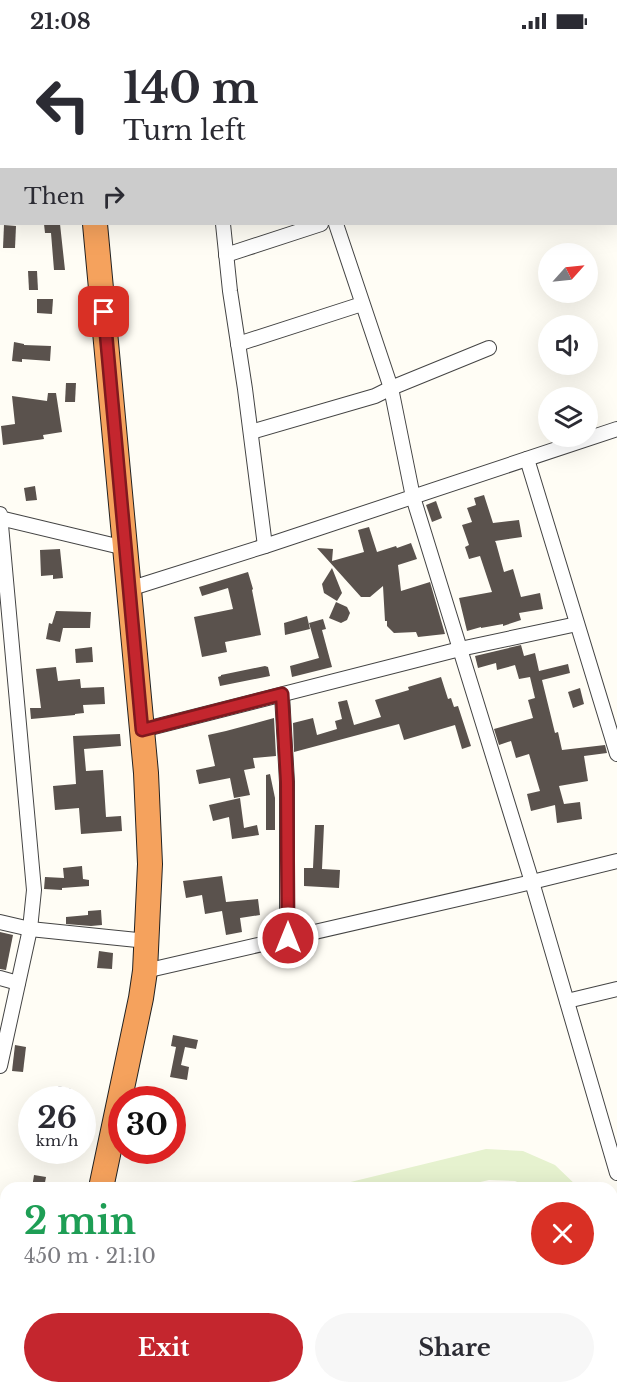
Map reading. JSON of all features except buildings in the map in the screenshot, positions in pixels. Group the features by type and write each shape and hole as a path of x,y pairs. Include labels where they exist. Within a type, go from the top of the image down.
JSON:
{"highway":[{"path":"95,225 146,773 150,864 145,971 141,998 102,1182"}],"street":[{"path":"223,225 265,546"},
{"path":"226,255 318,225"},
{"path":"336,225 391,388 412,497 532,882 617,1173"},
{"path":"238,344 362,304"},
{"path":"250,432 375,396 489,348"},
{"path":"129,589 617,429"},
{"path":"527,459 617,754"},
{"path":"0,1066 30,929 34,890 0,516 125,548"},
{"path":"142,730 460,649 577,624"},
{"path":"282,694 287,782 288,938"},
{"path":"145,971 617,861"},
{"path":"0,922 30,929 147,941"},
{"path":"0,978 18,983"},
{"path":"567,1001 617,989"}],"green space":[{"path":"486,1149 523,1151 555,1165 573,1182 489,1180 480,1182 351,1182"}],"route":[{"path":"104,312 142,730 282,694 287,782 288,938"}]}
